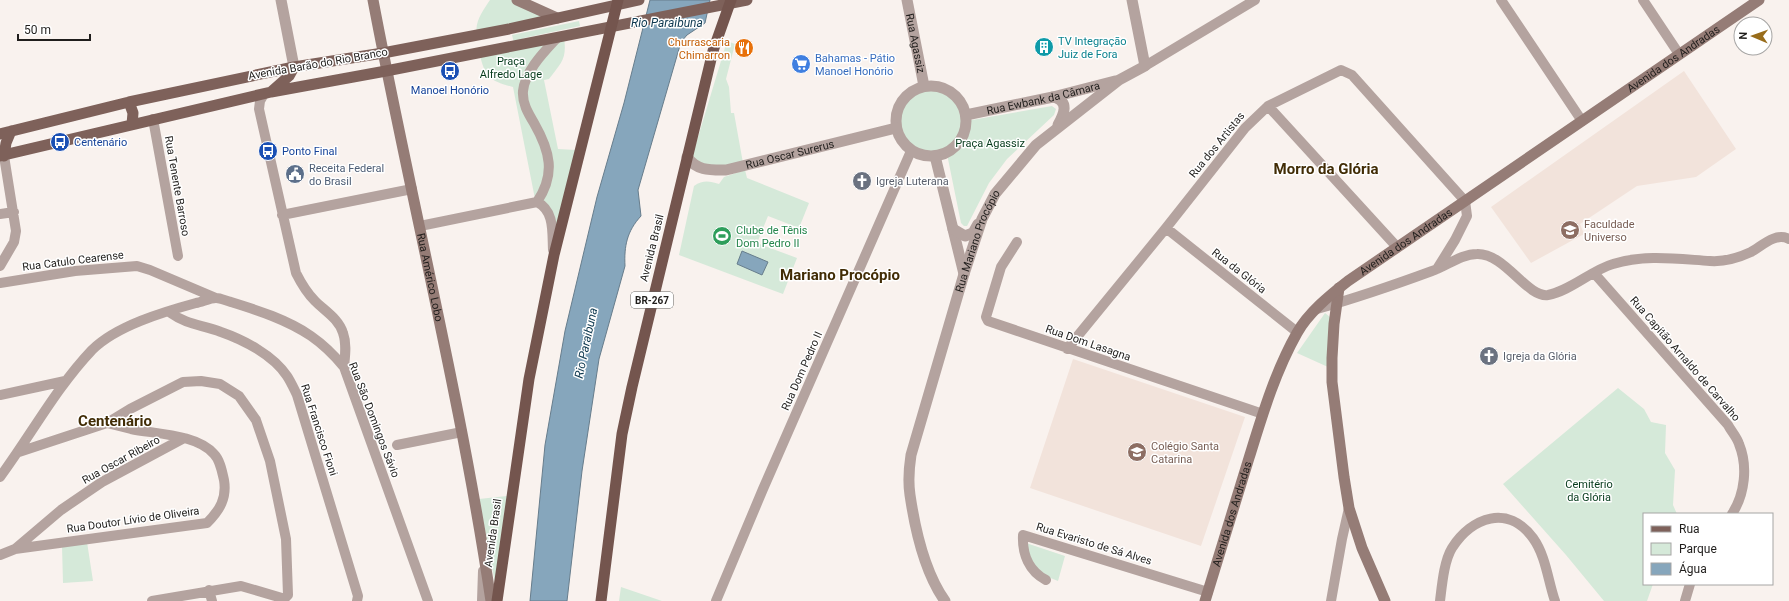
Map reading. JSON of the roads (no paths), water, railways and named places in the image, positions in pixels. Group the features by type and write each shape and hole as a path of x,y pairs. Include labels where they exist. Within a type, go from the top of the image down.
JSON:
{"highway":[{"name":"Avenida Brasil","path":"497,601 528,387 554,255 617,2"},
{"name":"Avenida Brasil","path":"601,601 622,434 630,394 713,51 729,2"}],"main road":[{"name":"Rua Américo Lobo","path":"373,0 386,71 420,226 462,432 484,555 490,601"},
{"path":"517,0 557,18"},
{"name":"Avenida Barão do Rio Branco","path":"6,132 129,102 294,67 383,53 557,18 617,2 638,0"},
{"path":"729,2 747,0"},
{"name":"Avenida dos Andradas","path":"1207,596 1276,376 1297,332 1317,309 1339,288 1397,247 1759,0"},
{"name":"Avenida Barão do Rio Branco","path":"2,156 153,119 268,93 712,8 729,2"},
{"path":"268,93 289,76 294,67"},
{"path":"129,102 133,113 132,124"},
{"path":"2,156 6,144 6,132"},
{"path":"1339,288 1332,358 1332,382 1344,477 1349,508 1362,548 1385,601"}],"street":[{"path":"281,0 294,67"},
{"name":"Rua Agassiz","path":"907,0 924,86"},
{"path":"1132,0 1145,66"},
{"name":"Rua Mariano Procópio","path":"945,601 938,591 930,573 918,533 910,495 909,474 911,455 964,274 982,219 995,194 1008,177 1036,145 1056,128 1119,80 1255,0"},
{"path":"1501,0 1582,121"},
{"path":"1643,0 1680,54"},
{"path":"537,202 546,185 550,169 548,152 543,138 527,111 523,91 532,70 557,38"},
{"name":"Rua dos Artistas","path":"1067,349 1166,228 1245,128 1268,106 1334,72 1341,70 1352,75 1465,201"},
{"name":"Rua Ewbank da Câmara","path":"966,114 1053,97 1119,80"},
{"path":"924,86 936,86 948,89 960,100 966,114 964,133 958,144 948,152 935,156 923,156 911,151 901,139 896,128 896,119 901,101 915,89 924,86"},
{"path":"268,93 260,101 259,109 296,273 303,287 314,300 334,318 343,332 346,346 344,367"},
{"path":"1053,97 1060,100 1064,107 1064,114 1056,128"},
{"path":"1268,106 1397,247"},
{"name":"Rua Tenente Barroso","path":"153,119 178,256"},
{"name":"Rua Oscar Surerus","path":"687,157 696,166 702,169 726,170 896,128"},
{"name":"Rua Dom Pedro II","path":"716,601 766,482 911,151"},
{"path":"0,266 14,242 16,231 14,212 2,156"},
{"path":"935,156 964,274"},
{"path":"282,214 412,189"},
{"path":"1436,269 1455,240 1467,216 1465,201"},
{"path":"420,226 537,202 544,206 551,220 554,255"},
{"path":"0,214 14,212"},
{"path":"953,229 962,236 967,236 973,233 982,219"},
{"name":"Rua da Glória","path":"1166,228 1297,332"},
{"path":"1317,309 1436,269 1466,256 1478,254 1494,257 1537,294 1547,295 1569,286 1594,272 1613,264 1636,260 1668,258 1712,261 1731,260 1750,252 1772,239 1786,237 1789,239"},
{"name":"Rua Dom Lasagna","path":"1017,242 1001,267 986,317 988,321 1067,349 1263,414"},
{"name":"Rua Catulo Cearense","path":"0,283 75,271 137,266 216,298"},
{"name":"Rua Capitão Arnaldo de Carvalho","path":"1594,272 1728,425 1739,443 1744,464 1743,488 1738,505 1733,513"},
{"path":"0,477 19,452 65,381 93,349 112,335 135,324 216,298"},
{"name":"Rua São Domingos Sávio","path":"216,298 275,318 310,335 329,350 344,367 428,601"},
{"name":"Rua Francisco Fioni","path":"169,312 191,324 220,331 238,340 271,359 287,376 297,395 358,596 357,601"},
{"path":"19,452 107,423 130,409 183,382 201,380 220,384 239,396 256,420 270,461 286,538 288,595 285,598 282,598 241,586 208,590 152,601"},
{"path":"0,395 65,381"},
{"name":"Rua Oscar Ribeiro","path":"107,423 130,429 184,438"},
{"path":"397,445 462,432"},
{"name":"Rua Oscar Ribeiro","path":"15,549 61,510 102,482 184,438"},
{"name":"Rua Doutor Lívio de Oliveira","path":"15,549 207,522 217,514 223,501 225,490 222,471 215,454 202,444 184,438"},
{"path":"1331,601 1349,508"},
{"path":"1440,601 1444,574 1451,549 1466,531 1482,520 1500,517 1518,523 1533,538 1542,553 1555,601"},
{"name":"Rua Evaristo de Sá Alves","path":"1046,580 1036,573 1027,561 1023,535 1207,596"},
{"path":"0,555 15,549"},
{"name":"Rua Américo Lobo","path":"482,601 484,555"},
{"path":"1685,601 1690,585"},
{"path":"1549,601 1550,586"},
{"path":"208,590 212,601"}],"water":[{"name":"Rio Paraibuna","path":"650,0 710,0 705,23 687,35 681,42 638,190 641,216 632,227 627,239 625,266 599,359 582,471 567,601 530,601 545,445 565,331 597,197 624,103"},
{"path":"742,251 768,262 762,275 737,264"}],"place":[{"name":"TV Integração Juiz de Fora","path":"1044,47"},
{"name":"Churrascaria Chimarron","path":"744,48"},
{"name":"Bahamas - Pátio Manoel Honório","path":"801,64"},
{"name":"Manoel Honório","path":"450,71"},
{"name":"Centenário","path":"60,142"},
{"name":"Ponto Final","path":"268,151"},
{"name":"Receita Federal do Brasil","path":"295,174"},
{"name":"Igreja Luterana","path":"862,181"},
{"name":"Faculdade Universo","path":"1570,230"},
{"name":"Clube de Tênis Dom Pedro II","path":"722,236"},
{"name":"Igreja da Glória","path":"1489,356"},
{"name":"Colégio Santa Catarina","path":"1137,452"}],"district":[{"name":"Morro da Glória","path":"1326,169"},
{"name":"Mariano Procópio","path":"840,275"},
{"name":"Centenário","path":"115,421"}],"park label":[{"name":"Praça Alfredo Lage","path":"511,67"},
{"name":"Praça Agassiz","path":"990,143"},
{"name":"Cemitério da Glória","path":"1589,490"}]}
